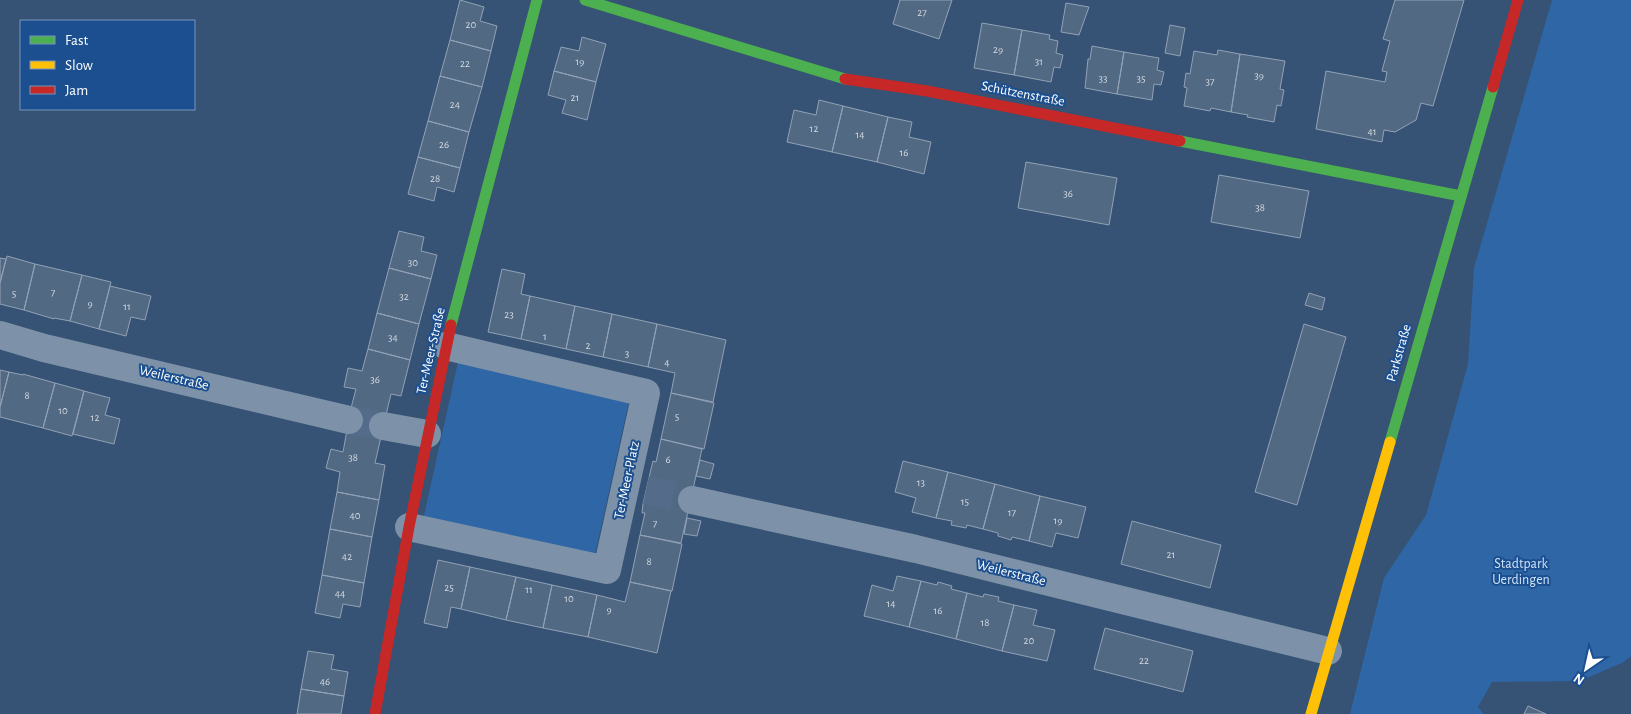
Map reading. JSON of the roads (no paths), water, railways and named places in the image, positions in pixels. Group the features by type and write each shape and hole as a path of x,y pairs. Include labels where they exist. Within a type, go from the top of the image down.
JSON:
{"street":[{"name":"Ter-Meer-Straße","path":"374,714 427,434 446,346 537,0"},
{"name":"Schützenstraße","path":"585,0 853,81 927,91 1461,196"},
{"name":"Parkstraße","path":"1311,714 1518,0"},
{"name":"Weilerstraße","path":"0,336 349,420"},
{"name":"Ter-Meer-Platz","path":"409,527 607,570 636,488 646,393 446,346"},
{"path":"383,426 427,434"},
{"name":"Weilerstraße","path":"692,500 916,549 1328,651"}],"tunnel":[{"path":"349,420 383,426"},
{"path":"646,490 692,500"}],"park label":[{"name":"Stadtpark Uerdingen","path":"1521,572"}]}
